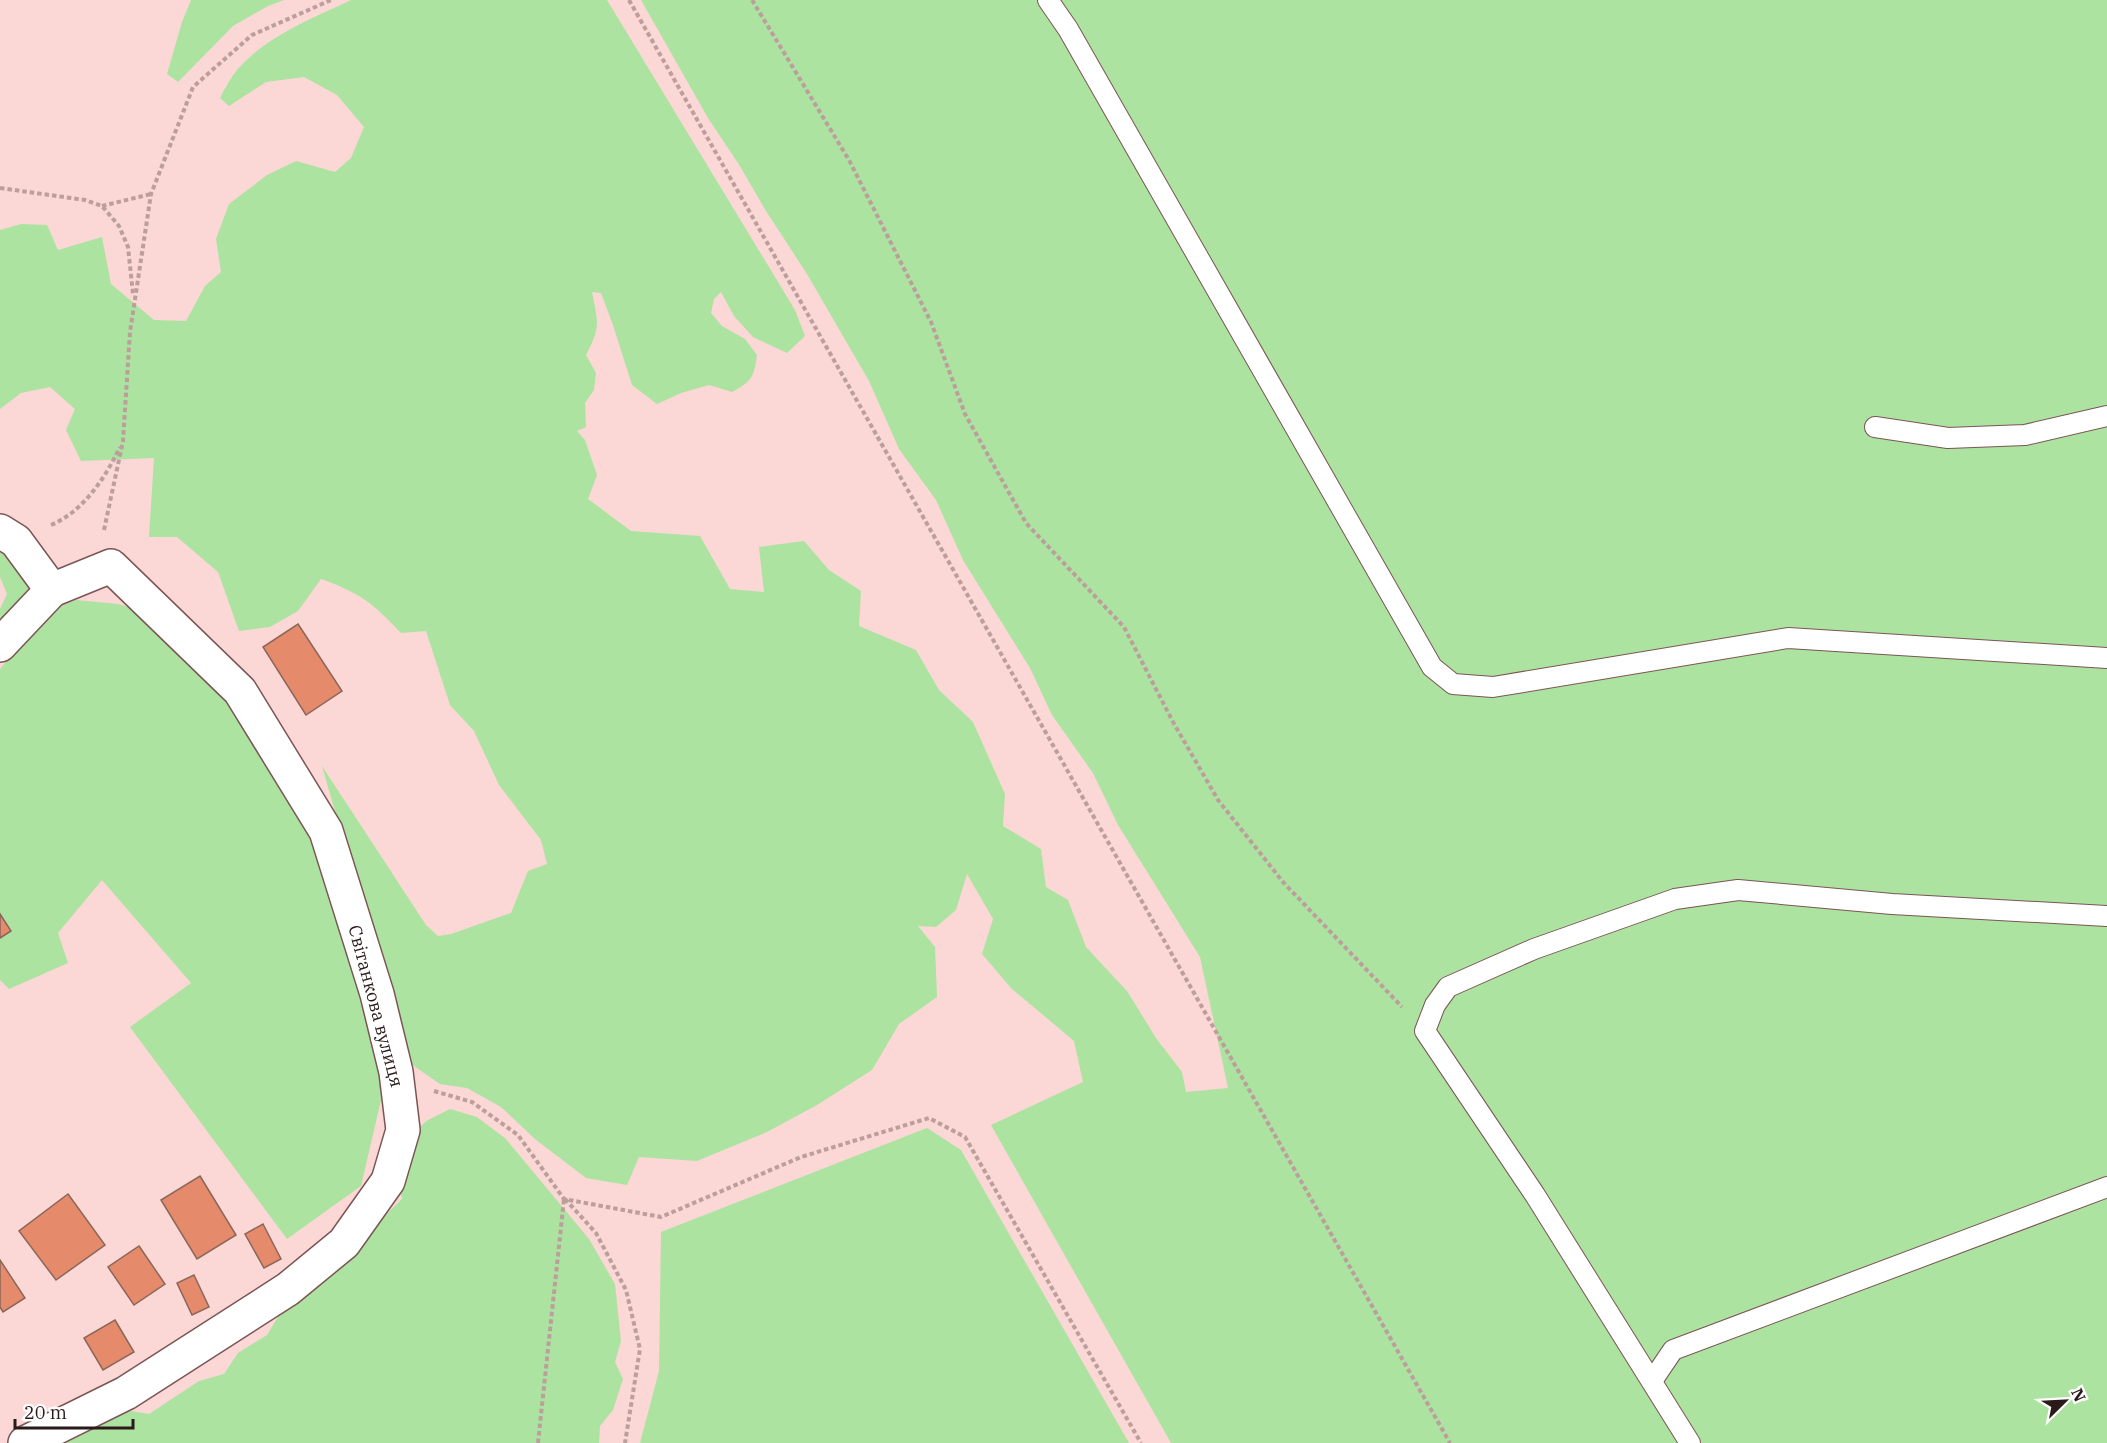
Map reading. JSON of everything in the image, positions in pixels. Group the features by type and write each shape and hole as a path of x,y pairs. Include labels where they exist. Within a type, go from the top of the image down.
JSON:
{"street":[{"path":"8,536 52,590"},
{"path":"0,645 52,590 111,566"},
{"name":"Світанкова вулиця","path":"25,1443 126,1393 288,1289 344,1242 388,1181 403,1130 396,1072 377,994 326,831 240,691 111,566"}],"lane":[{"path":"1048,0 1068,29 1432,667 1453,684 1493,687 1788,638 2107,658"},
{"path":"1875,427 1948,438 2025,435 2107,416"},
{"path":"1690,1443 1535,1195 1425,1031 1435,1005 1448,987 1534,949 1675,899 1738,890 1892,904 2107,916"},
{"path":"1652,1381 1673,1350 2107,1187"}],"path":[{"path":"111,566 103,537 123,441 130,332 151,194 193,87 252,35 331,0"},
{"path":"629,0 1450,1443"},
{"path":"752,0 849,160 932,322 965,414 1026,522 1124,627 1173,722 1218,800 1283,882 1425,1031"},
{"path":"0,188 85,200 102,206 119,226 128,247 134,300"},
{"path":"102,206 151,194"},
{"path":"8,536 60,522 81,505 107,474 123,441"},
{"path":"396,1072 434,1091 472,1102 518,1135 564,1199 596,1233 626,1290 640,1349 625,1443"},
{"path":"564,1199 661,1217 801,1157 930,1118 965,1137 1141,1443"},
{"path":"538,1443 564,1199"}],"green space":[{"path":"191,0 284,0 268,6 233,26 178,82 167,74"},
{"path":"351,0 607,0 795,310 805,336 787,353 753,337 734,316 721,292 714,299 711,313 722,326 745,339 757,355 751,378 732,392 709,385 681,393 657,404 632,385 601,293 592,292 597,324 594,338 586,355 596,373 594,390 585,403 586,427 577,431 585,440 597,475 588,499 631,531 700,536 730,589 764,592 759,547 804,541 829,570 861,591 859,626 916,650 939,690 973,722 1005,794 1003,826 1041,849 1046,887 1068,900 1086,947 1127,991 1156,1038 1182,1072 1186,1092 1228,1088 1200,957 1118,825 1093,773 1052,715 1030,668 963,560 936,500 899,449 869,381 807,274 708,118 641,0 2107,0 2107,1443 1171,1443 991,1125 1083,1082 1074,1041 1011,988 982,954 993,919 967,874 956,910 936,927 918,926 935,947 937,997 899,1024 872,1070 817,1105 767,1132 697,1161 639,1157 627,1185 586,1178 535,1139 501,1107 467,1088 440,1084 414,1066 405,1056 322,766 426,925 438,936 451,934 511,913 528,871 547,864 541,840 499,785 474,731 450,705 426,631 401,633 365,600 321,579 298,611 270,627 239,631 218,572 177,537 149,537 154,458 81,461 66,430 75,409 50,387 21,393 0,409 0,230 21,224 47,225 58,250 102,237 111,284 154,320 186,321 205,286 221,272 216,239 229,204 267,175 296,161 335,172 351,158 364,127 337,95 304,77 266,82 229,106 220,98 234,74 258,50 304,22"},
{"path":"0,535 33,588 0,636 0,609 7,594 0,577"},
{"path":"76,600 118,604 139,610 218,683 292,794 313,847 335,919 357,972 388,1070 361,1186 287,1239 130,1027 191,983 102,880 58,933 68,963 9,989 0,980 0,669 26,636 39,614"},
{"path":"450,1109 477,1117 506,1139 589,1239 615,1284 621,1341 615,1362 623,1379 613,1410 600,1426 599,1443 59,1443 125,1410 149,1414 199,1381 224,1374 238,1353 267,1335 281,1312 402,1199 396,1171 412,1133 428,1120"},
{"path":"927,1128 961,1150 1129,1443 640,1443 659,1371 661,1232"}],"building":[{"path":"298,624 342,691 306,715 263,647"},
{"path":"0,914 11,931 0,938"},
{"path":"200,1176 236,1235 197,1259 161,1200"},
{"path":"68,1194 105,1245 56,1280 19,1231"},
{"path":"263,1224 281,1259 264,1268 245,1234"},
{"path":"139,1246 165,1284 134,1305 108,1267"},
{"path":"0,1260 25,1298 3,1312 0,1307"},
{"path":"194,1275 209,1307 192,1315 177,1283"},
{"path":"115,1320 134,1352 103,1370 84,1338"}]}
